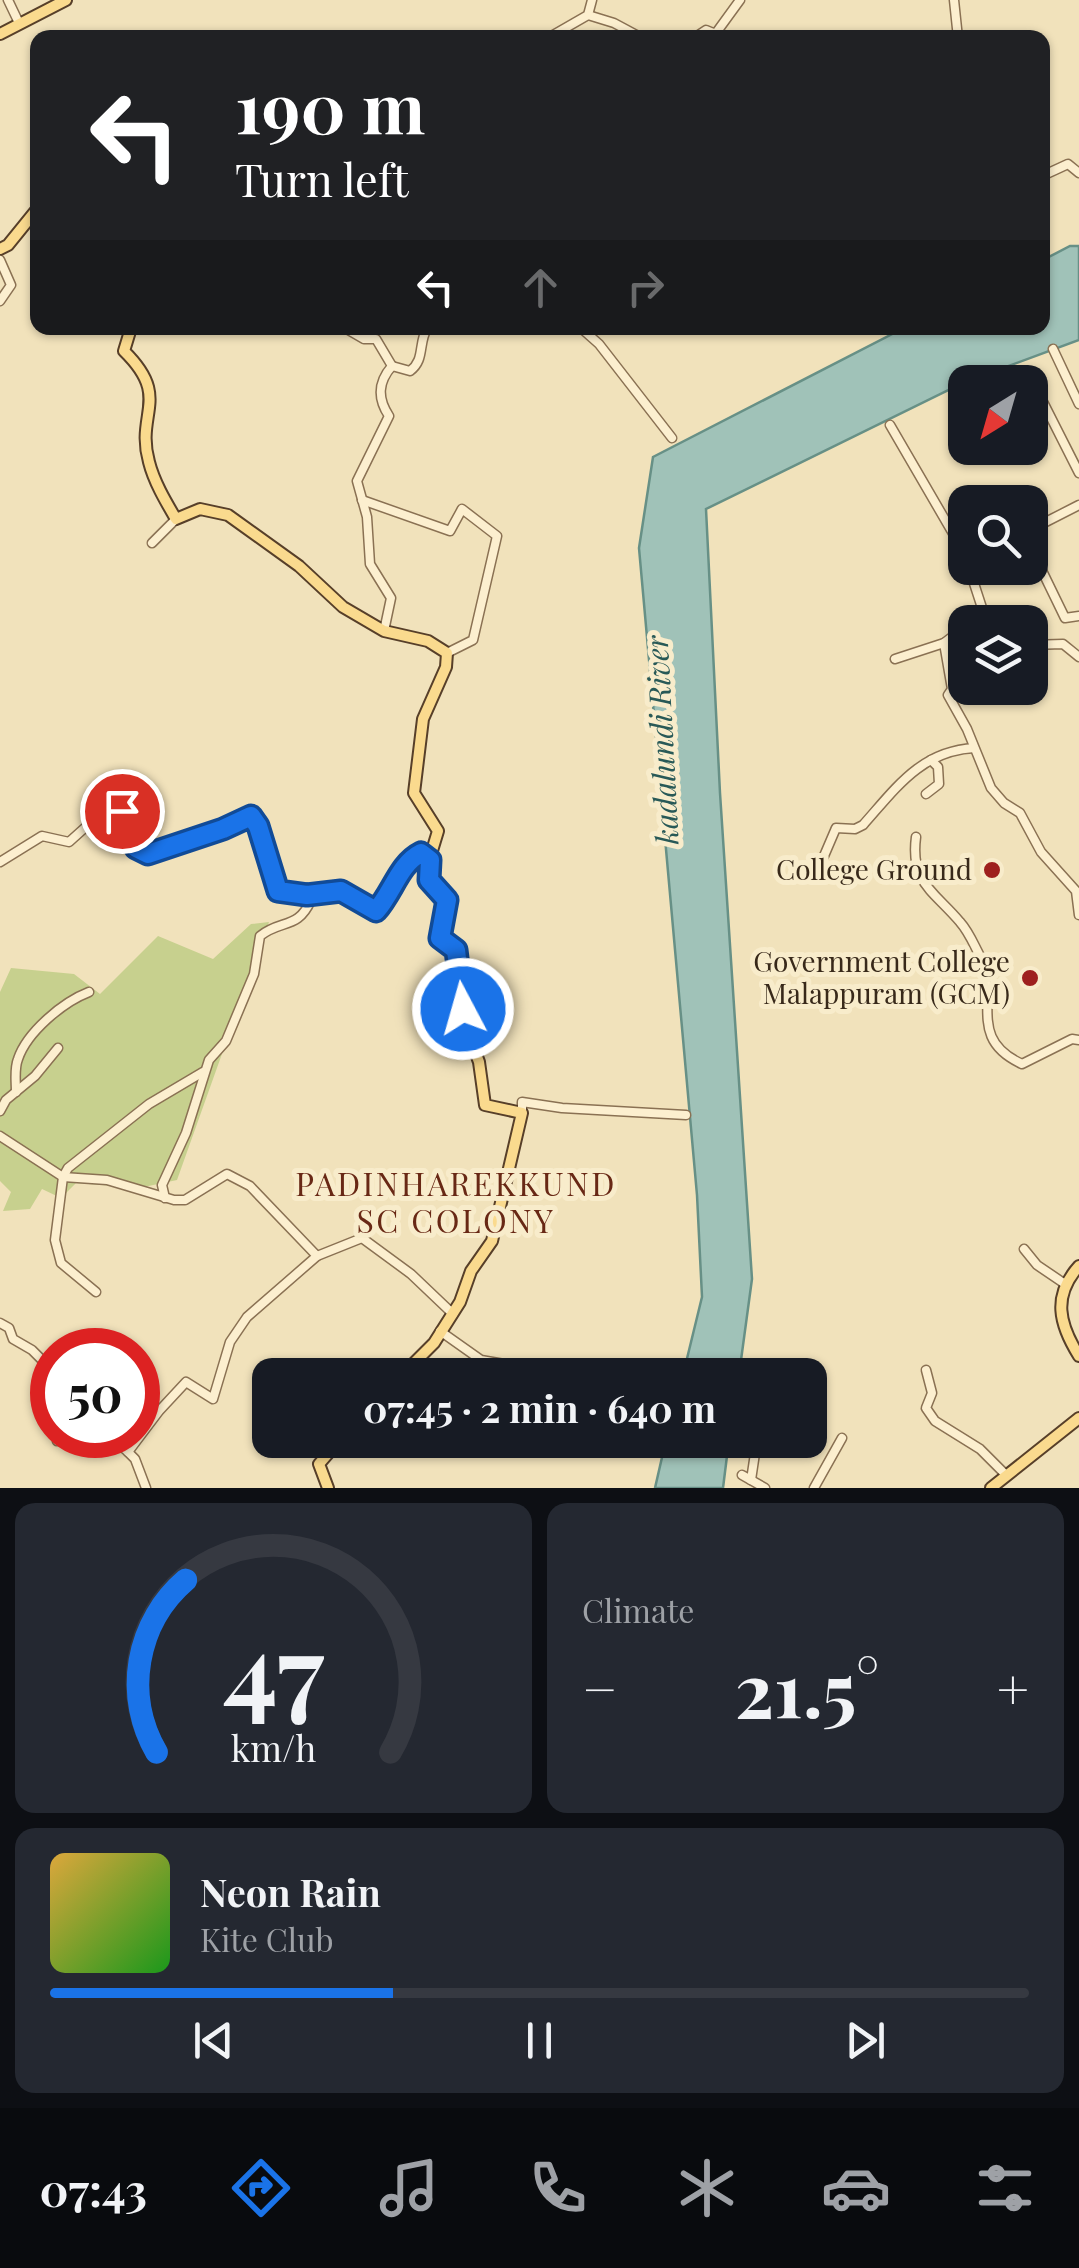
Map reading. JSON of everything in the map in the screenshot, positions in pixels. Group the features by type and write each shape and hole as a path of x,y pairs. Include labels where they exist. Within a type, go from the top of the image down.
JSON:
{"main road":[{"path":"0,34 66,0"},
{"path":"0,249 30,218"},
{"path":"130,335 124,351 143,369 150,386 148,459 176,519 200,509 228,515 299,566 343,608 384,631 428,641 448,653 446,667 423,719 414,793 438,830 429,880 447,900 440,938 456,950 467,1030 479,1062 485,1104 522,1113 496,1230 471,1271 453,1314 419,1358"},
{"path":"1079,1266 1065,1284 1059,1302 1064,1332 1079,1356"},
{"path":"991,1488 1079,1418"},
{"path":"324,1458 319,1464 328,1488"}],"street":[{"path":"8,0 19,23"},
{"path":"562,30 588,15 592,0"},
{"path":"720,30 740,0"},
{"path":"954,0 957,30"},
{"path":"588,15 627,30"},
{"path":"1050,172 1068,164 1079,173"},
{"path":"0,260 11,286 0,301"},
{"path":"357,335 376,339 392,366 410,371 421,356 423,335"},
{"path":"589,335 672,438"},
{"path":"1052,349 1079,404"},
{"path":"384,631 391,598 370,564 368,517 357,481 389,416 379,390 392,366"},
{"path":"1048,412 1079,473"},
{"path":"890,425 948,525"},
{"path":"362,500 450,531 462,509 497,536 472,640 448,653"},
{"path":"1048,521 1079,505"},
{"path":"152,543 176,519"},
{"path":"1048,584 1065,618 1079,616"},
{"path":"895,660 948,639"},
{"path":"944,642 952,674 948,695 967,728 991,788 1004,803 1020,812 1041,852 1076,891 1079,914"},
{"path":"1048,644 1063,644 1079,657"},
{"path":"824,856 836,828 855,829 864,825 916,766 956,750 974,748"},
{"path":"926,794 938,784 938,768 931,760"},
{"path":"0,862 42,836 69,842 112,808 122,811 136,848 148,854 251,816 258,826 278,891 307,895 341,891 376,911 410,859 421,853 430,860"},
{"path":"916,838 914,854 920,881 964,926 987,976 990,1038 1004,1056 1022,1064 1072,1039 1079,1040"},
{"path":"165,1198 162,1185 186,1133 202,1075 233,1026 254,974 260,936 274,927 296,922 311,900 307,895"},
{"path":"16,1092 20,1053 56,1010 89,992"},
{"path":"0,1112 6,1100 35,1076 58,1048"},
{"path":"96,1292 62,1263 55,1240 63,1176 149,1104 202,1075"},
{"path":"522,1113 522,1102 562,1108 686,1114"},
{"path":"0,1136 63,1176 107,1180 165,1198 185,1200 227,1174 250,1186 317,1256"},
{"path":"160,1413 186,1382 213,1399 230,1342 247,1318 317,1256 362,1238 411,1274 453,1314"},
{"path":"1024,1249 1036,1265 1065,1284"},
{"path":"0,1323 9,1328 13,1339 30,1349"},
{"path":"440,1332 478,1358"},
{"path":"926,1370 932,1392 926,1408 935,1421 980,1448 1006,1475"},
{"path":"814,1488 842,1438"},
{"path":"134,1458 146,1488"},
{"path":"752,1480 755,1458"},
{"path":"742,1475 764,1488"}],"green space":[{"path":"269,922 177,1180 139,1188 76,1183 61,1198 42,1189 30,1209 3,1211 11,1192 0,1181 0,992 11,968 74,974 100,994 158,936 213,959 251,924"}],"water":[{"name":"kadalundi River","path":"1070,246 1079,246 1079,340 1011,365 948,365 948,390 706,509 752,1279 741,1358 687,1358 702,1297 697,1195 639,548 653,457 890,335 1050,335 1050,256"},
{"path":"662,1458 727,1458 723,1488 655,1488"}],"waterway":[{"path":"143,848 146,843 224,824"}],"place":[{"name":"College Ground","path":"992,870"},
{"name":"Government College Malappuram (GCM)","path":"1030,978"}],"district":[{"name":"PADINHAREKKUND SC COLONY","path":"456,1204"}],"route":[{"path":"122,811 136,848 148,854 251,816 258,826 278,891 307,895 341,891 376,911 410,859 421,853 430,860 429,880 447,900 440,938 456,950 463,1009"}]}
